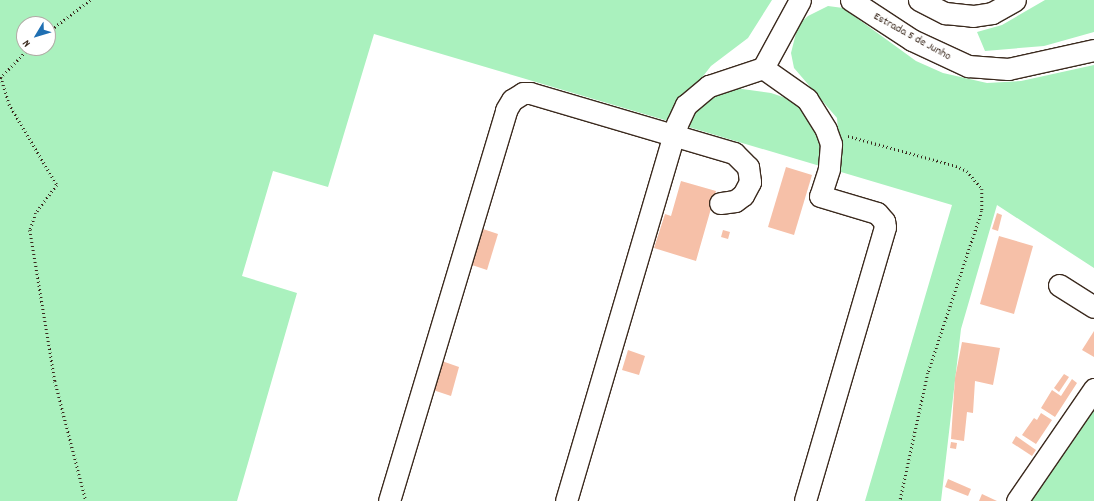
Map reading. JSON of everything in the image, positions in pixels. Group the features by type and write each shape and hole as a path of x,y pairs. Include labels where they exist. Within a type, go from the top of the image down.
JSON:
{"street":[{"path":"566,501 672,135 686,105 695,96 727,78 762,68 800,0"},
{"name":"Estrada 5 de Junho","path":"851,0 912,40 968,66 1008,69 1094,50"},
{"path":"919,0 945,13 973,16 992,13 1015,0"},
{"path":"762,68 806,99 824,124 831,144 829,169 820,196 876,213 884,221 885,227 805,501"},
{"path":"390,501 508,104 518,95 530,93 672,135 742,158 750,174 748,188 735,201 720,203"},
{"path":"1059,285 1094,307"},
{"path":"1018,501 1094,389"}],"path":[{"path":"56,26 90,0"},
{"path":"21,56 0,78 9,104 57,185 36,213 30,230 55,381 86,501"},
{"path":"824,124 847,136 956,166 967,171 982,190 982,211 928,373 900,501"}],"green space":[{"path":"0,0 772,0 748,38 711,66 668,121 374,34 328,187 273,171 242,276 297,293 237,501 0,501"},
{"path":"1045,0 1094,0 1094,32 1044,46 985,51 977,32 1002,25"},
{"path":"828,6 843,8 916,61 943,73 987,83 1021,81 1094,65 1094,268 997,205 961,329 941,501 865,501 952,205 841,172 837,118 794,68 791,53 798,25 808,16"},
{"path":"728,87 771,93 792,100 805,111 817,126 822,148 820,166 685,126 696,106"},
{"path":"1094,408 1094,501 1030,501 1081,427"}],"building":[{"path":"786,167 812,175 794,235 768,227"},
{"path":"681,181 716,191 696,261 654,248 665,214 671,216"},
{"path":"997,213 1002,215 998,231 992,229"},
{"path":"483,229 498,234 487,270 472,265"},
{"path":"723,230 730,232 728,239 721,237"},
{"path":"999,236 1033,246 1014,314 980,304"},
{"path":"1094,331 1094,357 1082,350"},
{"path":"962,342 1000,348 993,385 975,381 973,413 967,412 964,441 951,439 955,378"},
{"path":"628,350 645,356 639,375 622,370"},
{"path":"439,360 459,367 451,396 430,389"},
{"path":"1064,374 1069,377 1059,392 1054,388"},
{"path":"1072,379 1077,383 1055,417 1041,408 1052,390 1061,396"},
{"path":"1041,413 1052,420 1036,444 1022,435 1034,418 1037,420"},
{"path":"1016,436 1036,450 1032,456 1012,443"},
{"path":"951,442 957,443 956,449 950,448"},
{"path":"948,479 971,489 968,496 945,487"},
{"path":"982,494 997,501 979,501"}]}
